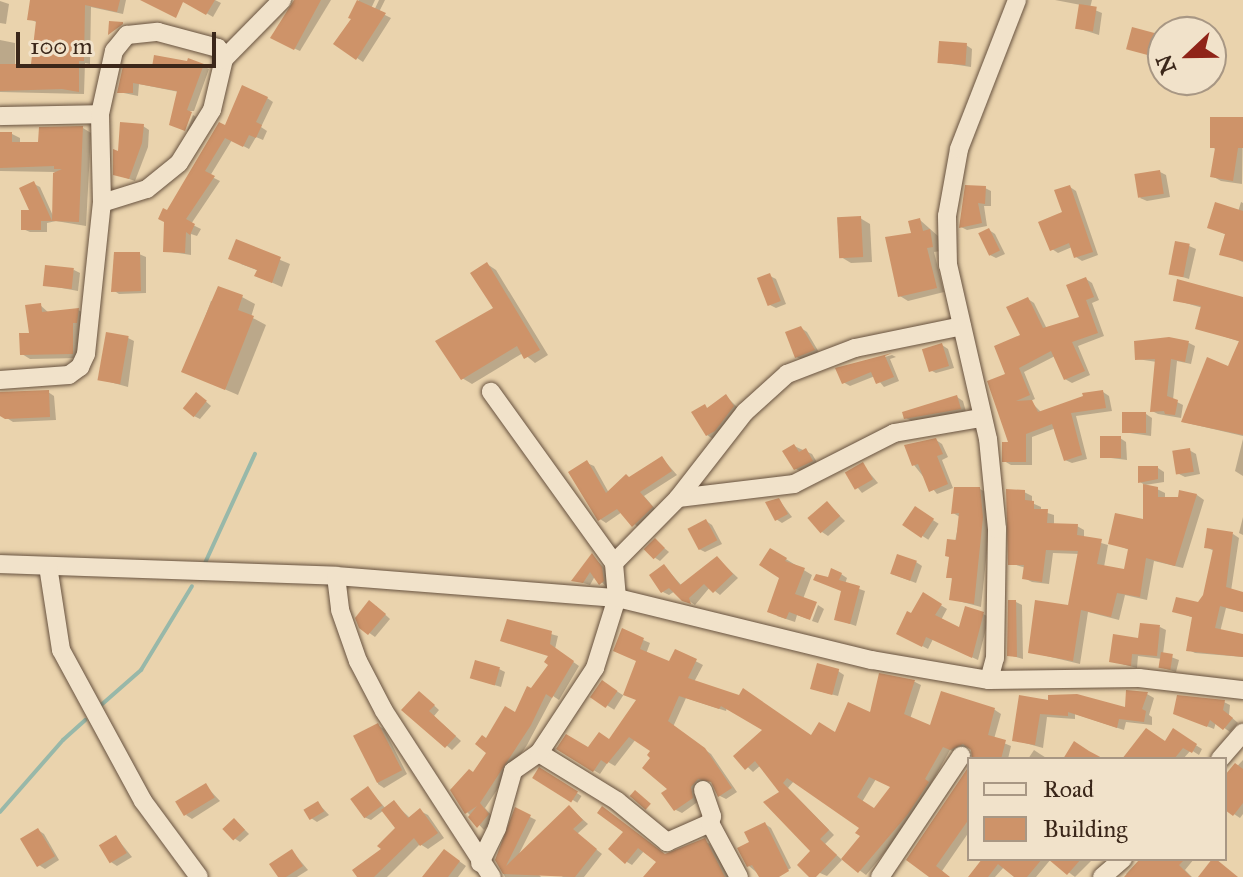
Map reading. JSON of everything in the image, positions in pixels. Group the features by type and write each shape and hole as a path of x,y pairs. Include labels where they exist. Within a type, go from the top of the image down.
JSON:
{"street":[{"path":"102,203 147,189 179,163 212,110 224,59 282,0"},
{"path":"989,680 995,658 997,529 988,439 980,418 948,265 947,216 959,149 1017,0"},
{"path":"0,380 69,375 80,367 86,354 102,203 100,114 114,51 127,35 158,32 218,48 224,59"},
{"path":"0,116 100,114"},
{"path":"614,563 678,498 745,412 787,374 855,348 962,326"},
{"path":"486,870 513,771 539,753 595,668 617,598 614,563 491,392"},
{"path":"678,498 794,484 894,433 980,418"},
{"path":"0,564 336,576 617,598 872,660 989,680 1139,678 1243,690"},
{"path":"48,566 61,650 143,801 199,877"},
{"path":"336,576 340,610 358,661 384,711 486,870"},
{"path":"1222,757 1243,733"},
{"path":"539,753 617,801 667,842 710,823"},
{"path":"880,877 961,756"},
{"path":"703,790 712,816 710,823 739,877"},
{"path":"1102,877 1121,861"}],"building":[{"path":"30,0 120,0 117,12 85,5 84,61 79,61 79,92 62,89 0,91 0,64 31,64 36,21 27,20"},
{"path":"140,0 215,0 206,15 183,2 176,18"},
{"path":"294,0 321,0 294,50 270,38"},
{"path":"357,0 386,13 356,60 333,44 351,19 348,18"},
{"path":"1079,4 1097,7 1093,32 1075,29"},
{"path":"109,21 123,22 123,24 108,35"},
{"path":"1132,27 1147,31 1147,55 1126,49"},
{"path":"939,41 967,43 965,65 937,63"},
{"path":"154,55 187,61 188,58 204,64 187,110 192,112 185,131 169,125 177,91 133,83 133,93 117,93 123,66 152,67"},
{"path":"242,85 268,97 256,122 262,125 256,138 249,135 243,147 225,138 205,171 215,176 186,219 195,224 190,235 186,232 185,253 163,252 164,222 158,219 163,208 167,210 219,122 225,125"},
{"path":"1210,117 1243,117 1243,148 1238,148 1233,181 1210,177 1215,148 1210,148"},
{"path":"120,122 144,124 142,143 129,179 113,175 113,149 118,151"},
{"path":"83,126 79,222 52,221 53,173 62,169 54,169 54,166 0,168 0,132 12,132 12,142 38,142 39,127"},
{"path":"1160,170 1164,194 1138,198 1134,174"},
{"path":"34,181 52,221 41,221 41,230 21,230 21,210 29,210 19,188"},
{"path":"965,185 986,186 985,204 978,203 982,223 959,228"},
{"path":"1070,185 1093,252 1074,258 1069,243 1050,251 1038,222 1062,212 1054,190"},
{"path":"1215,202 1243,211 1243,261 1219,255 1225,234 1207,228"},
{"path":"861,216 863,257 839,258 837,217"},
{"path":"920,218 923,231 930,229 933,247 927,248 937,288 898,297 885,237 911,233 908,221"},
{"path":"989,228 1000,250 989,256 978,233"},
{"path":"236,239 281,257 272,283 254,276 257,270 228,259"},
{"path":"1175,241 1190,244 1183,277 1169,274"},
{"path":"114,252 140,252 141,291 111,292"},
{"path":"487,262 540,350 524,359 517,346 461,380 435,341 493,308 470,273"},
{"path":"45,265 74,268 72,289 43,286"},
{"path":"770,273 781,301 768,306 757,278"},
{"path":"1086,277 1094,297 1086,300 1098,333 1072,342 1085,371 1064,380 1051,351 1019,368 1030,395 1016,401 1032,400 1038,412 1083,396 1082,393 1103,390 1106,408 1071,413 1082,455 1064,461 1052,424 1026,434 1026,462 1002,462 1002,442 1008,442 987,381 1005,374 994,346 1020,335 1006,307 1028,297 1043,328 1079,317 1066,285"},
{"path":"1177,279 1243,297 1243,435 1181,422 1207,357 1228,366 1239,341 1195,329 1201,306 1173,301"},
{"path":"218,286 243,295 238,310 254,316 225,390 181,372"},
{"path":"41,303 42,312 79,308 77,323 73,323 73,354 20,355 19,333 29,333 25,305"},
{"path":"801,326 815,350 795,358 785,332"},
{"path":"106,332 129,336 120,384 97,380"},
{"path":"1169,337 1189,341 1185,362 1171,359 1167,396 1178,400 1175,415 1165,414 1164,411 1150,412 1155,359 1135,360 1134,341"},
{"path":"942,343 949,366 929,372 922,349"},
{"path":"892,353 885,356 894,377 876,384 871,372 842,384 835,368"},
{"path":"49,390 50,417 5,419 0,416 0,392"},
{"path":"196,392 207,401 194,417 183,408"},
{"path":"726,394 734,406 715,431 706,436 691,412 705,404 707,408"},
{"path":"957,395 961,409 904,419 902,412"},
{"path":"1122,412 1146,412 1146,433 1122,433"},
{"path":"1100,436 1121,436 1121,458 1100,458"},
{"path":"936,438 943,454 937,456 948,484 929,492 918,464 912,466 904,445"},
{"path":"794,444 799,452 806,448 813,461 794,470 782,451"},
{"path":"1190,448 1194,472 1176,475 1172,451"},
{"path":"662,456 672,471 640,492 653,507 632,527 617,509 598,521 568,472 587,460 606,493 626,474 629,477"},
{"path":"863,462 873,479 855,490 845,472"},
{"path":"1138,466 1158,466 1158,479 1138,483"},
{"path":"1143,484 1158,487 1158,497 1178,497 1179,490 1197,494 1175,566 1146,558 1140,597 1117,593 1111,617 1081,610 1073,661 1028,653 1035,600 1068,605 1078,551 1046,550 1042,582 1022,579 1024,565 1008,565 1006,489 1025,490 1025,500 1034,501 1034,509 1048,509 1047,523 1078,524 1077,535 1102,539 1097,564 1124,569 1128,549 1108,544 1115,513 1143,519"},
{"path":"954,487 980,487 983,517 974,604 949,600 952,578 946,578 949,557 945,556 947,539 956,540 959,513 951,514"},
{"path":"779,498 788,514 775,521 765,502"},
{"path":"827,501 840,516 820,533 807,518"},
{"path":"915,506 934,519 921,538 902,525"},
{"path":"706,519 717,540 699,550 687,529"},
{"path":"1207,528 1233,532 1226,587 1243,592 1243,612 1220,606 1215,628 1243,634 1243,657 1186,651 1192,617 1172,612 1176,597 1198,602 1203,595 1213,549 1204,548"},
{"path":"655,538 665,548 654,559 644,549"},
{"path":"770,548 787,558 785,561 805,568 795,594 817,602 810,620 789,612 786,619 767,612 779,578 759,565"},
{"path":"592,553 602,567 604,581 599,585 590,572 583,583 571,581"},
{"path":"897,554 917,561 910,581 890,574"},
{"path":"717,556 733,574 713,593 704,584 689,598 691,604 682,601 669,588 661,593 649,575 664,564 680,585"},
{"path":"831,568 842,573 839,580 860,586 850,624 834,620 841,591 813,580 816,574 828,577"},
{"path":"923,592 942,604 935,615 959,627 965,606 984,612 972,658 926,637 922,647 896,634 907,611 911,613"},
{"path":"369,600 386,614 368,635 359,628 355,618"},
{"path":"1008,600 1016,600 1017,657 1007,656"},
{"path":"507,619 552,631 550,644 574,661 552,698 546,694 531,725 480,803 489,814 477,828 468,817 477,806 465,814 450,790 469,769 473,772 486,753 475,744 482,735 486,738 505,706 515,712 527,686 531,688 548,665 544,662 548,656 500,641"},
{"path":"1140,623 1160,625 1157,656 1132,654 1131,666 1109,662 1113,634 1138,638"},
{"path":"622,628 644,638 640,649 669,661 675,649 697,659 688,678 739,695 743,688 811,735 819,722 835,732 848,702 870,712 879,673 915,680 904,714 930,725 941,691 995,708 988,735 1006,740 1002,757 972,757 971,750 963,744 950,750 943,747 925,779 929,782 908,814 858,873 841,859 860,836 855,833 859,828 787,778 783,783 829,830 820,839 837,855 816,877 809,877 797,865 810,851 763,802 779,792 755,761 745,770 733,756 762,730 721,706 719,709 679,696 668,721 705,748 732,788 718,797 711,782 698,779 691,787 693,798 674,811 661,793 667,789 642,768 650,758 647,755 650,751 629,737 607,764 601,760 593,772 556,749 566,734 588,747 599,732 609,739 636,700 623,695 636,661 613,651","holes":["869,777 890,787 874,808 857,797"]},
{"path":"1161,652 1173,654 1170,670 1158,668"},
{"path":"475,660 500,667 495,685 470,678"},
{"path":"817,663 839,669 832,695 810,689"},
{"path":"602,680 618,691 606,708 590,697"},
{"path":"1126,690 1148,692 1142,709 1146,711 1144,722 1119,719 1117,728 1068,712 1068,716 1040,714 1035,745 1012,741 1019,695 1048,700 1048,695 1077,694 1125,707"},
{"path":"419,691 435,705 429,711 456,736 445,748 401,710"},
{"path":"1177,695 1225,700 1223,710 1233,718 1223,730 1210,720 1207,727 1173,714"},
{"path":"378,723 402,770 377,783 353,736"},
{"path":"1146,728 1165,741 1173,728 1197,744 1192,753 1183,748 1176,757 1124,757"},
{"path":"1074,741 1100,757 1064,757"},
{"path":"1235,763 1243,769 1243,803 1233,816 1227,812 1227,773"},
{"path":"539,767 578,791 571,802 532,778"},
{"path":"967,769 967,822 936,866 950,877 929,877 906,860"},
{"path":"206,783 215,798 184,816 175,802"},
{"path":"368,786 382,805 364,818 350,799"},
{"path":"635,790 651,804 646,810 630,796"},
{"path":"394,800 408,818 420,808 438,833 420,846 414,838 374,877 357,877 352,870 381,849 377,846 395,828 381,810"},
{"path":"318,801 324,811 310,820 303,810"},
{"path":"569,805 583,820 573,829 597,849 575,877 503,874 495,860 515,807 531,815 506,866"},
{"path":"602,806 665,854 705,838 725,877 643,877 656,862 638,848 625,864 608,849 623,832 597,813"},
{"path":"234,818 245,830 233,841 222,829"},
{"path":"765,822 789,871 779,877 759,877 752,865 747,867 737,848 749,842 744,832"},
{"path":"38,828 55,856 37,867 20,839"},
{"path":"116,835 127,853 110,863 99,845"},
{"path":"292,849 303,866 286,877 278,877 269,864"},
{"path":"444,849 460,861 448,877 422,877"},
{"path":"980,861 1040,861 1027,877 1014,877 998,864 988,877 968,877"},
{"path":"1050,861 1079,861 1067,875"},
{"path":"1138,861 1183,861 1179,865 1191,877 1124,877"},
{"path":"1210,861 1218,861 1238,877 1198,877"}],"waterway":[{"path":"205,563 255,454"},
{"path":"100,706 141,670 192,586"},
{"path":"0,812 63,740 85,720"}]}
